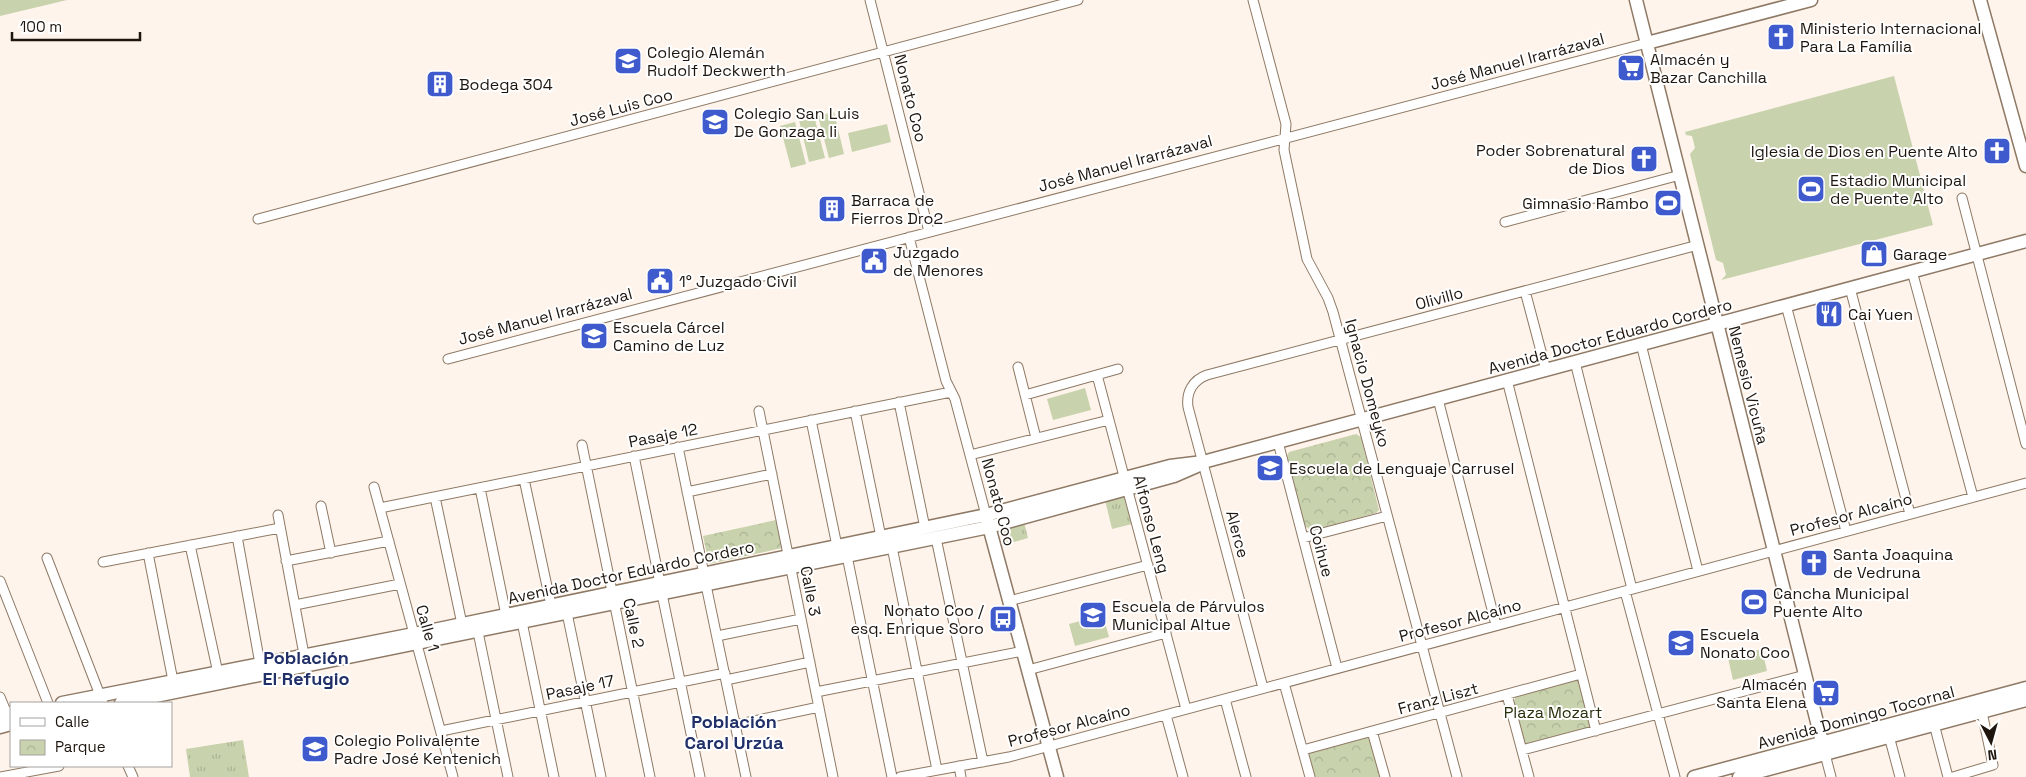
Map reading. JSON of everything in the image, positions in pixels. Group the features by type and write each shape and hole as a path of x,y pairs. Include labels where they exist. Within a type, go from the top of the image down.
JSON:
{"street":[{"name":"Nonato Coo","path":"870,0 929,232"},
{"name":"José Luis Coo","path":"258,219 1078,0"},
{"name":"Ignacio Domeyko","path":"1254,0 1286,124 1285,155 1307,259 1328,298 1341,340 1457,777"},
{"name":"Nemesio Vicuña","path":"1636,0 1831,777"},
{"name":"José Manuel Irarrázaval","path":"448,358 1811,0"},
{"path":"1980,0 2026,166"},
{"path":"1506,222 1680,176"},
{"path":"1962,198 1974,242 1975,254 2026,444"},
{"name":"Nonato Coo","path":"909,237 946,381 970,455 1057,777"},
{"name":"Avenida Doctor Eduardo Cordero","path":"416,639 462,624 551,605 613,598 790,562 847,556 936,538 988,521 1126,483 1170,466 1203,462 2026,241"},
{"name":"Olivillo","path":"1191,387 1207,375 1698,245"},
{"path":"1912,271 1973,497"},
{"path":"1850,288 1910,514"},
{"path":"1525,291 1546,370"},
{"path":"1786,305 1846,531"},
{"path":"1641,344 1698,571"},
{"path":"1575,362 1628,590 1675,777"},
{"path":"1018,368 1036,438"},
{"path":"1025,395 1118,369"},
{"name":"Alfonso Leng","path":"1097,375 1186,709"},
{"path":"1506,380 1596,731"},
{"name":"Alerce","path":"1191,387 1188,402 1263,688"},
{"name":"Pasaje 12","path":"380,508 951,392"},
{"path":"1438,399 1496,626"},
{"path":"899,402 925,528"},
{"path":"855,411 881,537"},
{"name":"Calle 3","path":"759,412 833,777"},
{"path":"811,420 837,546"},
{"path":"970,455 1109,420"},
{"name":"Coihue","path":"1278,442 1338,668"},
{"name":"Calle 2","path":"582,445 650,777"},
{"path":"678,447 746,777"},
{"path":"634,456 700,777"},
{"path":"687,492 772,474"},
{"path":"524,479 551,605"},
{"name":"Profesor Alcaíno","path":"900,777 983,762 1049,746 2026,482"},
{"name":"Calle 1","path":"374,487 453,777"},
{"path":"480,488 506,615"},
{"path":"435,497 462,624"},
{"path":"321,506 331,553"},
{"path":"278,515 305,661"},
{"path":"1303,538 1387,516"},
{"name":"Avenida Doctor Eduardo Cordero","path":"790,562 837,546 925,528 988,521"},
{"path":"103,562 280,528"},
{"path":"237,536 260,664"},
{"path":"936,538 983,762"},
{"path":"286,561 389,541"},
{"path":"190,545 218,673"},
{"path":"892,547 937,770"},
{"path":"148,553 174,687"},
{"path":"847,556 892,777"},
{"path":"47,558 102,700"},
{"path":"1010,602 1148,565"},
{"path":"0,581 48,702"},
{"path":"295,605 400,584"},
{"name":"Avenida Doctor Eduardo Cordero","path":"75,702 102,700 174,687 416,639 478,632 567,613 613,598"},
{"path":"567,613 601,777"},
{"path":"717,636 801,619"},
{"path":"522,622 554,777"},
{"path":"478,632 508,777"},
{"path":"1028,670 1166,633"},
{"path":"816,692 1023,651"},
{"name":"Avenida Doctor Eduardo Cordero","path":"124,702 218,673 260,664 305,661"},
{"name":"Pasaje 17","path":"441,731 680,682 810,662"},
{"name":"Franz Liszt","path":"1303,750 1581,674"},
{"path":"1522,750 1805,675"},
{"path":"1284,683 1310,777"},
{"name":"Avenida Domingo Tocornal","path":"1740,777 1766,774 1824,748 2026,688"},
{"path":"1507,695 1529,777"},
{"path":"0,697 7,717 0,727"},
{"path":"1225,699 1246,777"},
{"name":"Avenida Domingo Tocornal","path":"1694,777 1824,748 1889,736 2026,700"},
{"path":"735,724 819,707"},
{"path":"1953,777 1993,765 1982,712"},
{"path":"1166,715 1182,777"},
{"path":"1934,724 1948,777"},
{"path":"1372,731 1385,777"},
{"path":"1889,736 1900,777"},
{"path":"959,766 961,777"},
{"path":"0,777 54,767"}],"green space":[{"path":"0,0 67,0 0,16"},
{"name":"Estadio Municipal de Puente Alto","path":"1894,76 1933,225 1721,280 1726,275 1723,263 1716,260 1690,154 1695,148 1692,136 1686,135 1685,132"},
{"path":"834,112 844,154 829,158 818,116"},
{"path":"814,116 825,158 809,162 799,120"},
{"path":"795,122 806,164 791,168 780,126"},
{"path":"887,124 891,142 852,152 848,133"},
{"path":"1085,388 1091,410 1053,420 1047,399"},
{"path":"1356,434 1361,437 1379,510 1376,513 1312,531 1305,526 1287,456 1289,452"},
{"path":"1124,495 1132,524 1112,529 1105,500"},
{"path":"776,520 782,548 709,564 703,536"},
{"path":"1024,522 1028,538 1007,544 1002,528"},
{"path":"1103,615 1109,637 1075,646 1069,624"},
{"path":"1762,649 1767,671 1733,680 1728,658"},
{"name":"Plaza Mozart","path":"1576,680 1580,682 1592,724 1589,729 1524,744 1514,702 1515,697"},
{"path":"1367,735 1371,738 1381,777 1313,777 1306,754 1309,750"},
{"path":"243,740 249,777 190,777 186,749"}],"place":[{"name":"Ministerio Internacional Para La Família","path":"1781,37"},
{"name":"Colegio Alemán Rudolf Deckwerth","path":"628,61"},
{"name":"Almacén y Bazar Canchilla","path":"1631,68"},
{"name":"Bodega 304","path":"440,84"},
{"name":"Colegio San Luis De Gonzaga Ii","path":"715,122"},
{"name":"Iglesia de Dios en Puente Alto","path":"1997,151"},
{"name":"Poder Sobrenatural de Dios","path":"1644,159"},
{"name":"Estadio Municipal de Puente Alto","path":"1811,189"},
{"name":"Gimnasio Rambo","path":"1668,203"},
{"name":"Barraca de Fierros Dro2","path":"832,209"},
{"name":"Garage","path":"1874,254"},
{"name":"Juzgado de Menores","path":"874,261"},
{"name":"1° Juzgado Civil","path":"660,281"},
{"name":"Cai Yuen","path":"1829,314"},
{"name":"Escuela Cárcel Camino de Luz","path":"594,336"},
{"name":"Escuela de Lenguaje Carrusel","path":"1270,468"},
{"name":"Santa Joaquina de Vedruna","path":"1814,563"},
{"name":"Cancha Municipal Puente Alto","path":"1754,602"},
{"name":"Escuela de Párvulos Municipal Altue","path":"1093,615"},
{"name":"Nonato Coo / esq. Enrique Soro","path":"1003,619"},
{"name":"Escuela Nonato Coo","path":"1681,643"},
{"name":"Almacén Santa Elena","path":"1826,693"},
{"name":"Colegio Polivalente Padre José Kentenich","path":"315,749"}],"district":[{"name":"Población El Refugio","path":"306,668"},
{"name":"Población Carol Urzúa","path":"734,732"}]}
